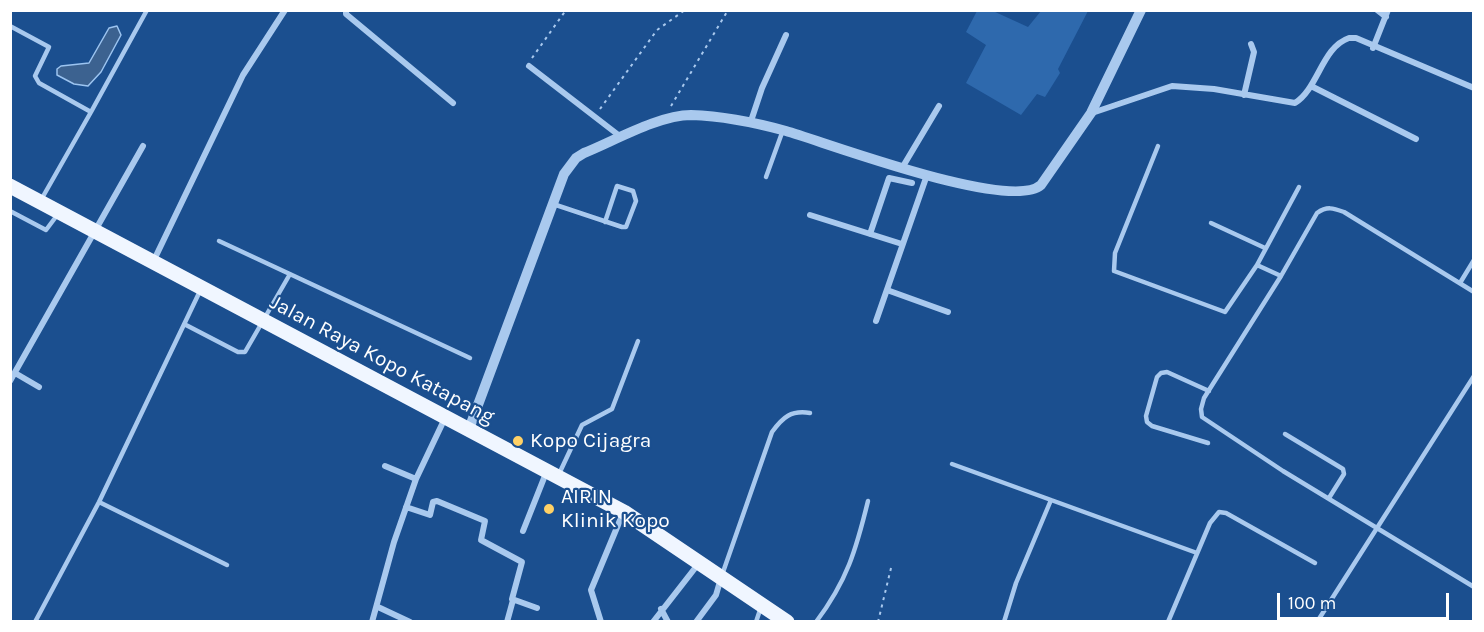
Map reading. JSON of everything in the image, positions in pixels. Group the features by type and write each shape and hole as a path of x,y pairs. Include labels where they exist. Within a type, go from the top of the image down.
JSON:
{"main road":[{"name":"Jalan Raya Kopo Katapang","path":"10,186 624,512 787,621"}],"street":[{"path":"152,263 243,75 285,10"},
{"path":"345,10 346,14 453,103"},
{"path":"1373,48 1387,14 1377,10"},
{"path":"469,429 564,174 576,158 663,121 697,116 783,130 927,175 1000,190 1028,192 1041,185 1091,113 1141,11"},
{"path":"750,124 762,88 786,35"},
{"path":"1091,113 1173,87 1187,86 1295,103 1311,86 1330,54 1345,39 1356,38 1373,48 1473,88"},
{"path":"1245,95 1254,52 1251,44"},
{"path":"529,66 622,137"},
{"path":"1311,86 1416,139"},
{"path":"902,169 939,106"},
{"path":"10,381 96,233 143,146"},
{"path":"876,321 927,175"},
{"path":"870,234 889,178 912,183"},
{"path":"810,215 902,244"},
{"path":"887,290 948,312"},
{"path":"15,373 39,387"},
{"path":"372,621 416,478 445,417"},
{"path":"385,466 416,478"},
{"path":"522,531 552,475"},
{"path":"406,507 430,515 433,502 437,501 485,521 481,540 522,562 507,621"},
{"path":"601,621 591,590 624,512"},
{"path":"653,621 699,562"},
{"path":"696,621 716,595 721,577"},
{"path":"513,600 537,608"},
{"path":"378,607 410,621"},
{"path":"661,609 668,621"}],"lane":[{"path":"40,202 147,10"},
{"path":"10,26 49,47 36,76 39,83 91,112"},
{"path":"766,177 783,130"},
{"path":"1158,146 1115,253 1114,271 1225,312 1257,265 1299,187"},
{"path":"553,204 605,222 622,227 627,226 636,201 633,191 617,186 605,222"},
{"path":"1473,291 1344,212 1332,207 1323,208 1317,213 1281,276 1209,391 1201,409 1202,417 1473,587"},
{"path":"10,212 46,230 59,213"},
{"path":"1211,223 1265,248"},
{"path":"219,241 470,358"},
{"path":"1460,283 1473,260"},
{"path":"1257,265 1281,276"},
{"path":"186,325 245,352 290,274"},
{"path":"35,621 99,502 186,325 202,287"},
{"path":"552,475 582,425 612,409 638,340"},
{"path":"1208,443 1152,426 1146,416 1157,377 1161,373 1167,372 1209,391"},
{"path":"1317,621 1473,376"},
{"path":"721,577 772,432 782,418 792,412 810,413"},
{"path":"1285,434 1343,469 1344,474 1329,498"},
{"path":"952,464 1197,553"},
{"path":"1004,621 1016,584 1051,500"},
{"path":"816,621 843,582 857,547 868,501"},
{"path":"99,502 227,565"},
{"path":"1168,621 1214,515 1219,512 1226,513 1315,563"},
{"path":"756,621 762,605"}],"path":[{"path":"529,66 566,10"},
{"path":"594,117 657,30 685,10"},
{"path":"663,121 728,10"},
{"path":"879,621 892,564"}],"shaded area":[{"path":"977,11 993,11 1028,27 1041,11 1088,11 1058,69 1060,73 1045,97 1037,94 1021,115 966,83 986,45 966,32"},
{"path":"117,26 121,35 101,72 88,86 74,84 57,75 57,69 61,66 89,63 109,28"}],"place":[{"name":"Kopo Cijagra","path":"518,441"},
{"name":"AIRIN Klinik Kopo","path":"549,509"}]}
